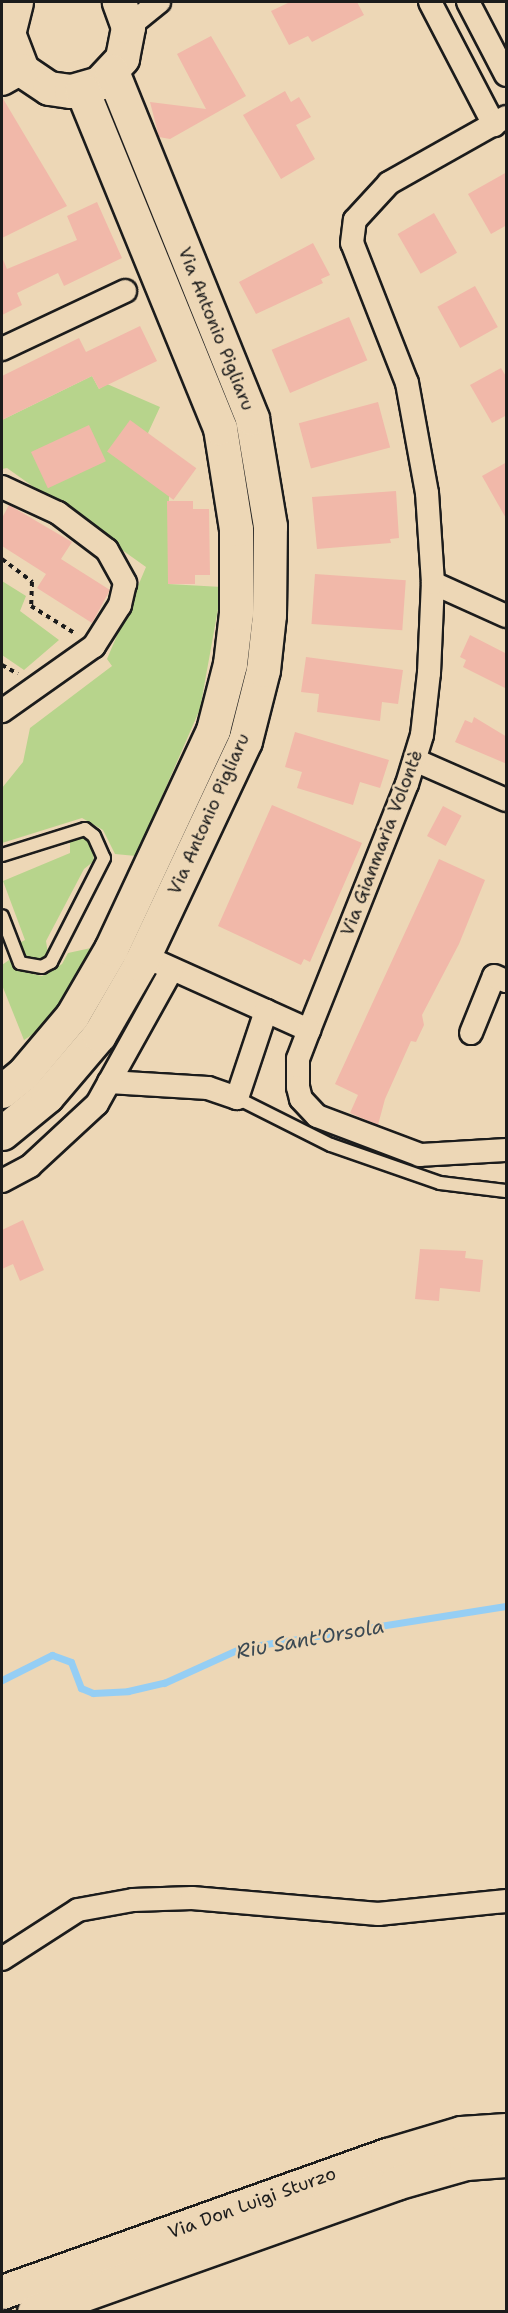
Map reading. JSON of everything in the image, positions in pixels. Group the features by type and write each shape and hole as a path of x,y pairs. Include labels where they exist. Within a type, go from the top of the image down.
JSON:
{"main road":[{"path":"9,38 49,88 82,90 112,71 122,58 123,14"},
{"name":"Via Antonio Pigliaru","path":"2,1133 47,1096 158,962 244,741 263,670 270,526 252,418 112,71"},
{"name":"Via Antonio Pigliaru","path":"2,1090 24,1073 72,1017 111,949 213,730 230,664 236,613 236,529 220,428 82,90"},
{"name":"Via Don Luigi Sturzo","path":"2,2292 387,2155 461,2133 507,2130"},
{"name":"Via Don Luigi Sturzo","path":"34,2312 396,2183 466,2163 507,2160"}],"street":[{"path":"123,14 159,2"},
{"name":"Via Gianmaria Volontè","path":"430,2 500,121 389,183 355,220 352,243 407,383 427,493 433,583 429,674 415,760 298,1059 298,1087 301,1099 317,1116 420,1155 507,1150"},
{"path":"468,2 507,75"},
{"path":"2,350 125,291"},
{"path":"2,487 58,513 107,550 125,583 120,605 94,646 2,711"},
{"path":"433,583 507,616"},
{"path":"415,760 507,800"},
{"path":"158,962 309,1030"},
{"name":"Via Antonio Pigliaru","path":"2,1181 30,1166 97,1104 109,1082 158,962"},
{"path":"471,1033 494,976 507,981"},
{"path":"109,1082 208,1088 237,1098 266,1011"},
{"path":"2,1959 78,1910 133,1900 192,1898 378,1914 507,1901"}],"lane":[{"path":"2,855 85,829 94,836 104,858 51,963 42,967 20,963 2,916"},
{"path":"237,1098 331,1144 441,1183 507,1191"}],"path":[{"path":"2,559 32,582 31,606 94,646"}],"green space":[{"path":"92,376 99,389 107,384 160,407 148,433 169,496 168,584 222,587 200,709 136,856 115,854 103,830 82,818 2,843 2,788 23,762 30,728 112,666 107,659 146,567 7,468 2,469 2,420"},
{"path":"2,581 26,596 20,611 59,640 24,670 2,655"},
{"path":"77,835 85,836 92,845 94,861 84,869 46,941 48,954 42,960 27,960 19,943 25,940 3,881 70,853 70,840"},
{"path":"91,948 68,991 41,1029 24,1040 2,985 2,965 9,960 19,971 42,976 62,964 68,953"}],"building":[{"path":"290,2 357,2 364,15 312,42 308,36 289,45 271,11"},
{"path":"211,36 246,96 170,139 159,137 150,102 206,109 177,54"},
{"path":"285,91 291,102 299,97 311,117 296,125 315,159 281,179 243,115"},
{"path":"2,97 67,206 2,238"},
{"path":"507,172 507,225 491,234 468,194"},
{"path":"97,202 122,258 64,286 58,273 17,293 22,305 2,315 2,257 7,269 77,240 67,216"},
{"path":"434,213 457,253 421,274 398,234"},
{"path":"313,243 330,275 321,279 323,283 256,314 239,282"},
{"path":"475,286 498,327 460,348 437,307"},
{"path":"349,317 367,360 290,393 272,350"},
{"path":"140,326 157,361 99,389 92,376 2,420 2,376 79,338 86,352"},
{"path":"501,368 507,378 507,415 492,423 470,385"},
{"path":"378,402 390,447 311,469 299,423"},
{"path":"130,420 196,468 173,500 107,452"},
{"path":"89,425 106,461 48,488 31,452"},
{"path":"507,462 507,520 482,476"},
{"path":"396,491 399,538 390,539 391,543 317,549 312,497"},
{"path":"167,501 193,501 193,509 209,509 210,575 195,575 195,584 168,584"},
{"path":"9,505 72,542 61,559 110,590 92,623 37,588 46,574 2,546 2,518"},
{"path":"315,574 406,580 402,630 312,624"},
{"path":"470,635 507,654 507,689 463,667 466,660 460,657"},
{"path":"306,657 403,670 398,704 382,702 380,721 317,712 319,694 301,692"},
{"path":"474,717 507,737 507,764 455,742 465,720 472,723"},
{"path":"295,732 389,760 380,788 360,782 353,805 297,788 302,772 285,767"},
{"path":"272,805 362,843 310,962 304,959 301,965 218,926"},
{"path":"443,806 462,816 446,846 427,836"},
{"path":"439,859 485,880 459,944 422,1015 424,1025 416,1042 411,1041 385,1099 378,1125 350,1113 358,1095 335,1084"},
{"path":"23,1220 44,1270 20,1281 13,1264 2,1269 2,1230"},
{"path":"420,1249 466,1251 465,1258 483,1260 480,1292 440,1288 439,1301 415,1299"}],"waterway":[{"name":"Riu Sant'Orsola","path":"2,1680 52,1655 71,1662 81,1688 93,1693 128,1691 164,1683 241,1648 506,1606"}]}
